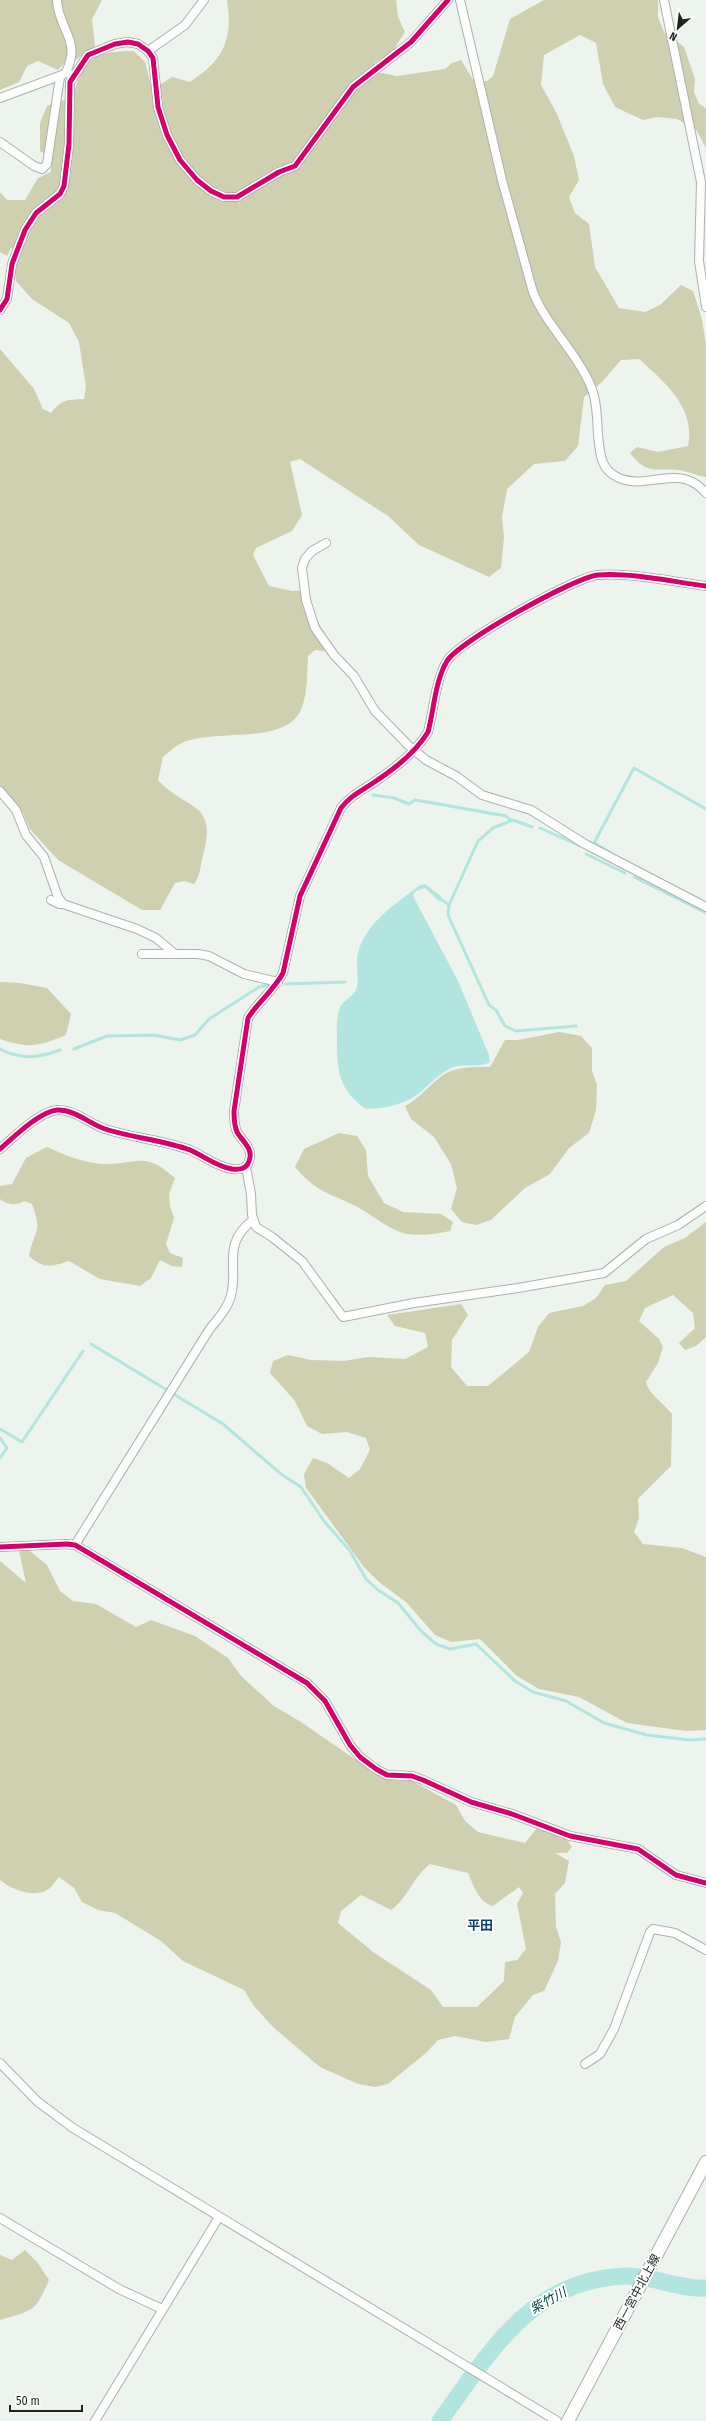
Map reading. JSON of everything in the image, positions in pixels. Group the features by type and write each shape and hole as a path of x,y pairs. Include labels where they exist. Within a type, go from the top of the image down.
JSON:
{"main road":[{"name":"西一宮中北上線","path":"568,2421 706,2162"}],"street":[{"path":"0,142 34,166 42,169 47,164 66,75 71,62 72,44 58,11 57,0"},
{"path":"148,51 185,25 204,0"},
{"path":"0,98 40,82 66,75 88,55 115,44 128,42 138,44 148,51 153,58 161,114 167,135 180,160 197,180 211,191 224,197 237,197 282,170 294,166 353,87 411,42 448,0"},
{"path":"460,0 502,180 533,292 547,320 580,366 590,383 595,402 602,462 608,471 618,477 629,480 676,477 689,479 700,486 706,493"},
{"path":"664,0 701,182 706,307"},
{"path":"0,310 7,299 12,264 25,230 36,213 56,197 64,186 69,144 68,92 66,75"},
{"path":"326,543 312,551 304,559 302,568 306,600 315,628 334,655 354,676 375,712 413,750 482,795 531,810 592,848 706,907"},
{"path":"0,1149 40,1118 51,1112 63,1111 104,1129 190,1150 232,1169 241,1170 246,1167 249,1162 250,1153 234,1122 245,1028 254,1008 278,982 287,958 300,896 341,808 347,800 387,773 413,750 428,732 441,675 447,661 467,641 489,628 576,583 596,575 615,575 706,586"},
{"path":"0,791 16,810 26,835 44,857 56,891 63,904"},
{"path":"51,900 59,904 63,904 137,929 156,938 175,954"},
{"path":"142,954 209,956 244,974 278,982"},
{"path":"246,1167 251,1194 253,1220 256,1227 284,1246 302,1261 343,1318 406,1304 482,1294 604,1273 646,1239 678,1225 706,1206"},
{"path":"75,1545 209,1330 221,1317 232,1291 232,1261 234,1248 244,1228 253,1220"},
{"path":"0,1547 75,1545 307,1683 325,1701 353,1749 376,1769 387,1775 412,1776 481,1806 512,1814 570,1836 638,1849 676,1875 706,1882"},
{"path":"585,2064 600,2054 614,2029 650,1932 653,1929 675,1933 706,1950"},
{"path":"0,2063 38,2102 58,2118 219,2217 252,2234 478,2375 557,2421"},
{"path":"95,2421 219,2217"},
{"path":"0,2218 119,2288 162,2309"}],"green space":[{"path":"0,0 102,0 92,19 95,47 77,59 66,61 58,70 38,61 27,66 19,82 0,90"},
{"path":"227,0 396,0 398,17 405,32 392,52 374,63 377,72 397,76 445,69 452,63 461,60 474,81 487,81 493,76 510,19 544,0 658,0 658,17 664,32 684,47 695,79 694,92 699,104 706,108 706,148 697,131 677,119 658,117 643,120 615,107 603,84 596,43 580,35 544,55 541,85 556,112 574,156 579,180 569,197 575,213 589,224 595,267 619,308 645,312 660,305 681,285 693,291 702,319 706,345 706,477 686,471 646,468 641,465 630,453 637,447 658,452 688,446 689,432 683,407 668,386 639,359 621,360 602,382 584,397 578,446 565,461 534,464 507,489 502,517 504,537 501,568 489,577 419,545 388,516 300,459 290,462 302,515 292,531 256,548 253,555 269,586 292,591 307,590 315,616 328,640 325,651 315,650 308,656 304,702 298,715 288,724 275,730 260,733 193,739 173,748 163,757 158,780 169,790 197,808 203,815 206,824 207,837 199,874 194,884 184,881 175,883 160,910 142,910 58,860 30,829 22,811 0,785 0,349 34,389 43,409 51,413 58,405 65,401 84,399 86,387 79,342 69,323 32,299 16,281 15,266 19,251 11,248 7,256 0,252 0,192 7,200 25,200 38,178 51,172 51,158 40,151 40,123 47,106 73,97 81,73 92,59 99,55 109,53 134,51 145,62 150,81 158,86 172,77 190,82 211,66 224,48 229,27"},
{"path":"0,982 20,983 47,988 71,1014 66,1035 49,1042 34,1045 18,1044 0,1039"},
{"path":"559,1032 581,1036 592,1048 592,1071 597,1085 596,1110 589,1133 569,1148 550,1174 525,1188 491,1220 476,1225 462,1222 451,1209 457,1188 451,1164 434,1137 411,1119 405,1106 439,1078 450,1071 463,1068 490,1067 505,1040 518,1040"},
{"path":"339,1133 357,1136 366,1150 368,1176 384,1203 403,1212 441,1214 453,1222 450,1231 423,1235 412,1235 401,1232 389,1227 361,1209 318,1188 303,1176 295,1167 304,1149"},
{"path":"47,1147 88,1162 115,1164 140,1161 148,1162 164,1169 175,1178 169,1194 170,1206 174,1218 166,1244 170,1253 183,1258 182,1267 172,1266 160,1260 151,1278 140,1286 100,1279 69,1261 48,1266 39,1263 29,1256 37,1226 32,1204 24,1201 18,1204 9,1204 3,1201 0,1199 0,1186 12,1184 26,1158"},
{"path":"706,1222 706,1337 696,1346 685,1350 679,1343 695,1328 693,1313 673,1295 645,1308 639,1321 659,1339 663,1347 658,1363 646,1382 653,1395 672,1414 671,1466 638,1499 639,1518 634,1532 643,1544 682,1548 706,1557 706,1730 686,1731 627,1723 579,1697 539,1689 517,1676 480,1639 451,1642 435,1635 407,1603 379,1582 364,1567 306,1488 304,1474 313,1458 327,1463 349,1478 360,1469 370,1450 366,1438 347,1432 322,1434 307,1426 295,1401 270,1373 273,1361 288,1355 311,1360 344,1361 368,1357 405,1359 428,1347 425,1333 395,1326 387,1315 461,1304 468,1315 452,1340 451,1367 467,1386 488,1386 529,1352 538,1327 549,1313 583,1306 596,1298 605,1285 626,1281 664,1247 685,1238"},
{"path":"18,1546 30,1551 47,1565 60,1591 73,1601 96,1604 136,1627 151,1620 195,1636 228,1658 241,1676 274,1706 301,1722 375,1773 390,1780 412,1781 456,1805 465,1821 478,1832 525,1843 537,1828 566,1839 572,1847 567,1853 555,1853 569,1861 565,1883 555,1894 556,1927 561,1942 558,1961 544,1991 533,1995 515,2017 509,2039 486,2042 455,2036 438,2040 426,2053 388,2084 375,2087 358,2084 320,2067 274,2028 254,2006 244,1990 183,1961 161,1941 115,1913 98,1910 82,1902 74,1888 59,1877 51,1887 39,1893 18,1890 0,1880 0,1561 26,1583","holes":["430,1864 468,1873 480,1897 488,1904 493,1906 519,1887 523,1893 517,1904 526,1949 517,1960 505,1962 504,1981 477,2007 443,2007 431,1990 373,1952 338,1923 341,1911 361,1895 391,1910 402,1900 419,1875"]},
{"path":"25,2250 37,2262 49,2280 40,2298 32,2308 20,2314 0,2320 0,2255 12,2260"}],"water":[{"path":"425,884 442,897 439,901 425,888 416,891 413,896 458,981 489,1055 490,1062 482,1065 451,1068 441,1074 409,1100 391,1106 366,1109 350,1095 341,1080 337,1052 338,1014 342,1004 356,990 358,981 358,953 367,932 383,914 420,885"}],"waterway":[{"path":"611,853 594,843 634,768 706,809"},
{"path":"373,795 394,798 409,804 415,800 506,816 512,821"},
{"path":"532,827 513,820 493,828 478,841 449,905 448,915 489,1005 496,1010 505,1026 516,1031 576,1026"},
{"path":"540,828 580,846"},
{"path":"586,854 625,873"},
{"path":"634,877 706,913"},
{"path":"438,897 449,905"},
{"path":"285,984 345,982"},
{"path":"74,1049 107,1036 154,1035 180,1040 195,1035 209,1019 259,987 268,985"},
{"path":"0,1049 15,1055 30,1057 45,1055 60,1050"},
{"path":"91,1344 223,1424 281,1474 301,1487 324,1521 350,1551 366,1579 378,1590 398,1603 422,1632 436,1644 450,1649 476,1644 515,1681 533,1692 566,1701 604,1723 647,1735 690,1740 706,1739"},
{"path":"0,1429 22,1442 83,1351"},
{"path":"0,1438 7,1448 0,1458"},
{"name":"紫竹川","path":"440,2421 495,2346 516,2324 538,2305 563,2291 592,2281 625,2276 635,2276 686,2287 706,2288"}],"cycle path":[{"path":"0,310 7,299 12,264 25,230 36,213 60,194 64,186 69,144 70,82 88,55 115,44 128,42 138,44 148,51 153,58 158,107 167,135 180,160 197,180 211,191 224,197 237,197 279,172 295,166 353,87 411,42 448,0"},
{"path":"0,1149 42,1115 57,1110 63,1110 76,1114 105,1129 190,1150 226,1168 237,1169 245,1167 248,1164 250,1153 247,1145 237,1132 234,1111 248,1018 283,973 300,896 341,808 352,797 396,766 411,753 423,739 428,732 437,686 447,661 472,640 494,626 543,598 585,578 610,574 652,578 706,586"},
{"path":"0,1547 67,1544 75,1545 82,1549 307,1683 325,1701 350,1745 360,1757 387,1775 412,1776 471,1802 512,1814 570,1836 638,1849 676,1875 706,1883"}],"district":[{"name":"平田","path":"480,1925"}]}
